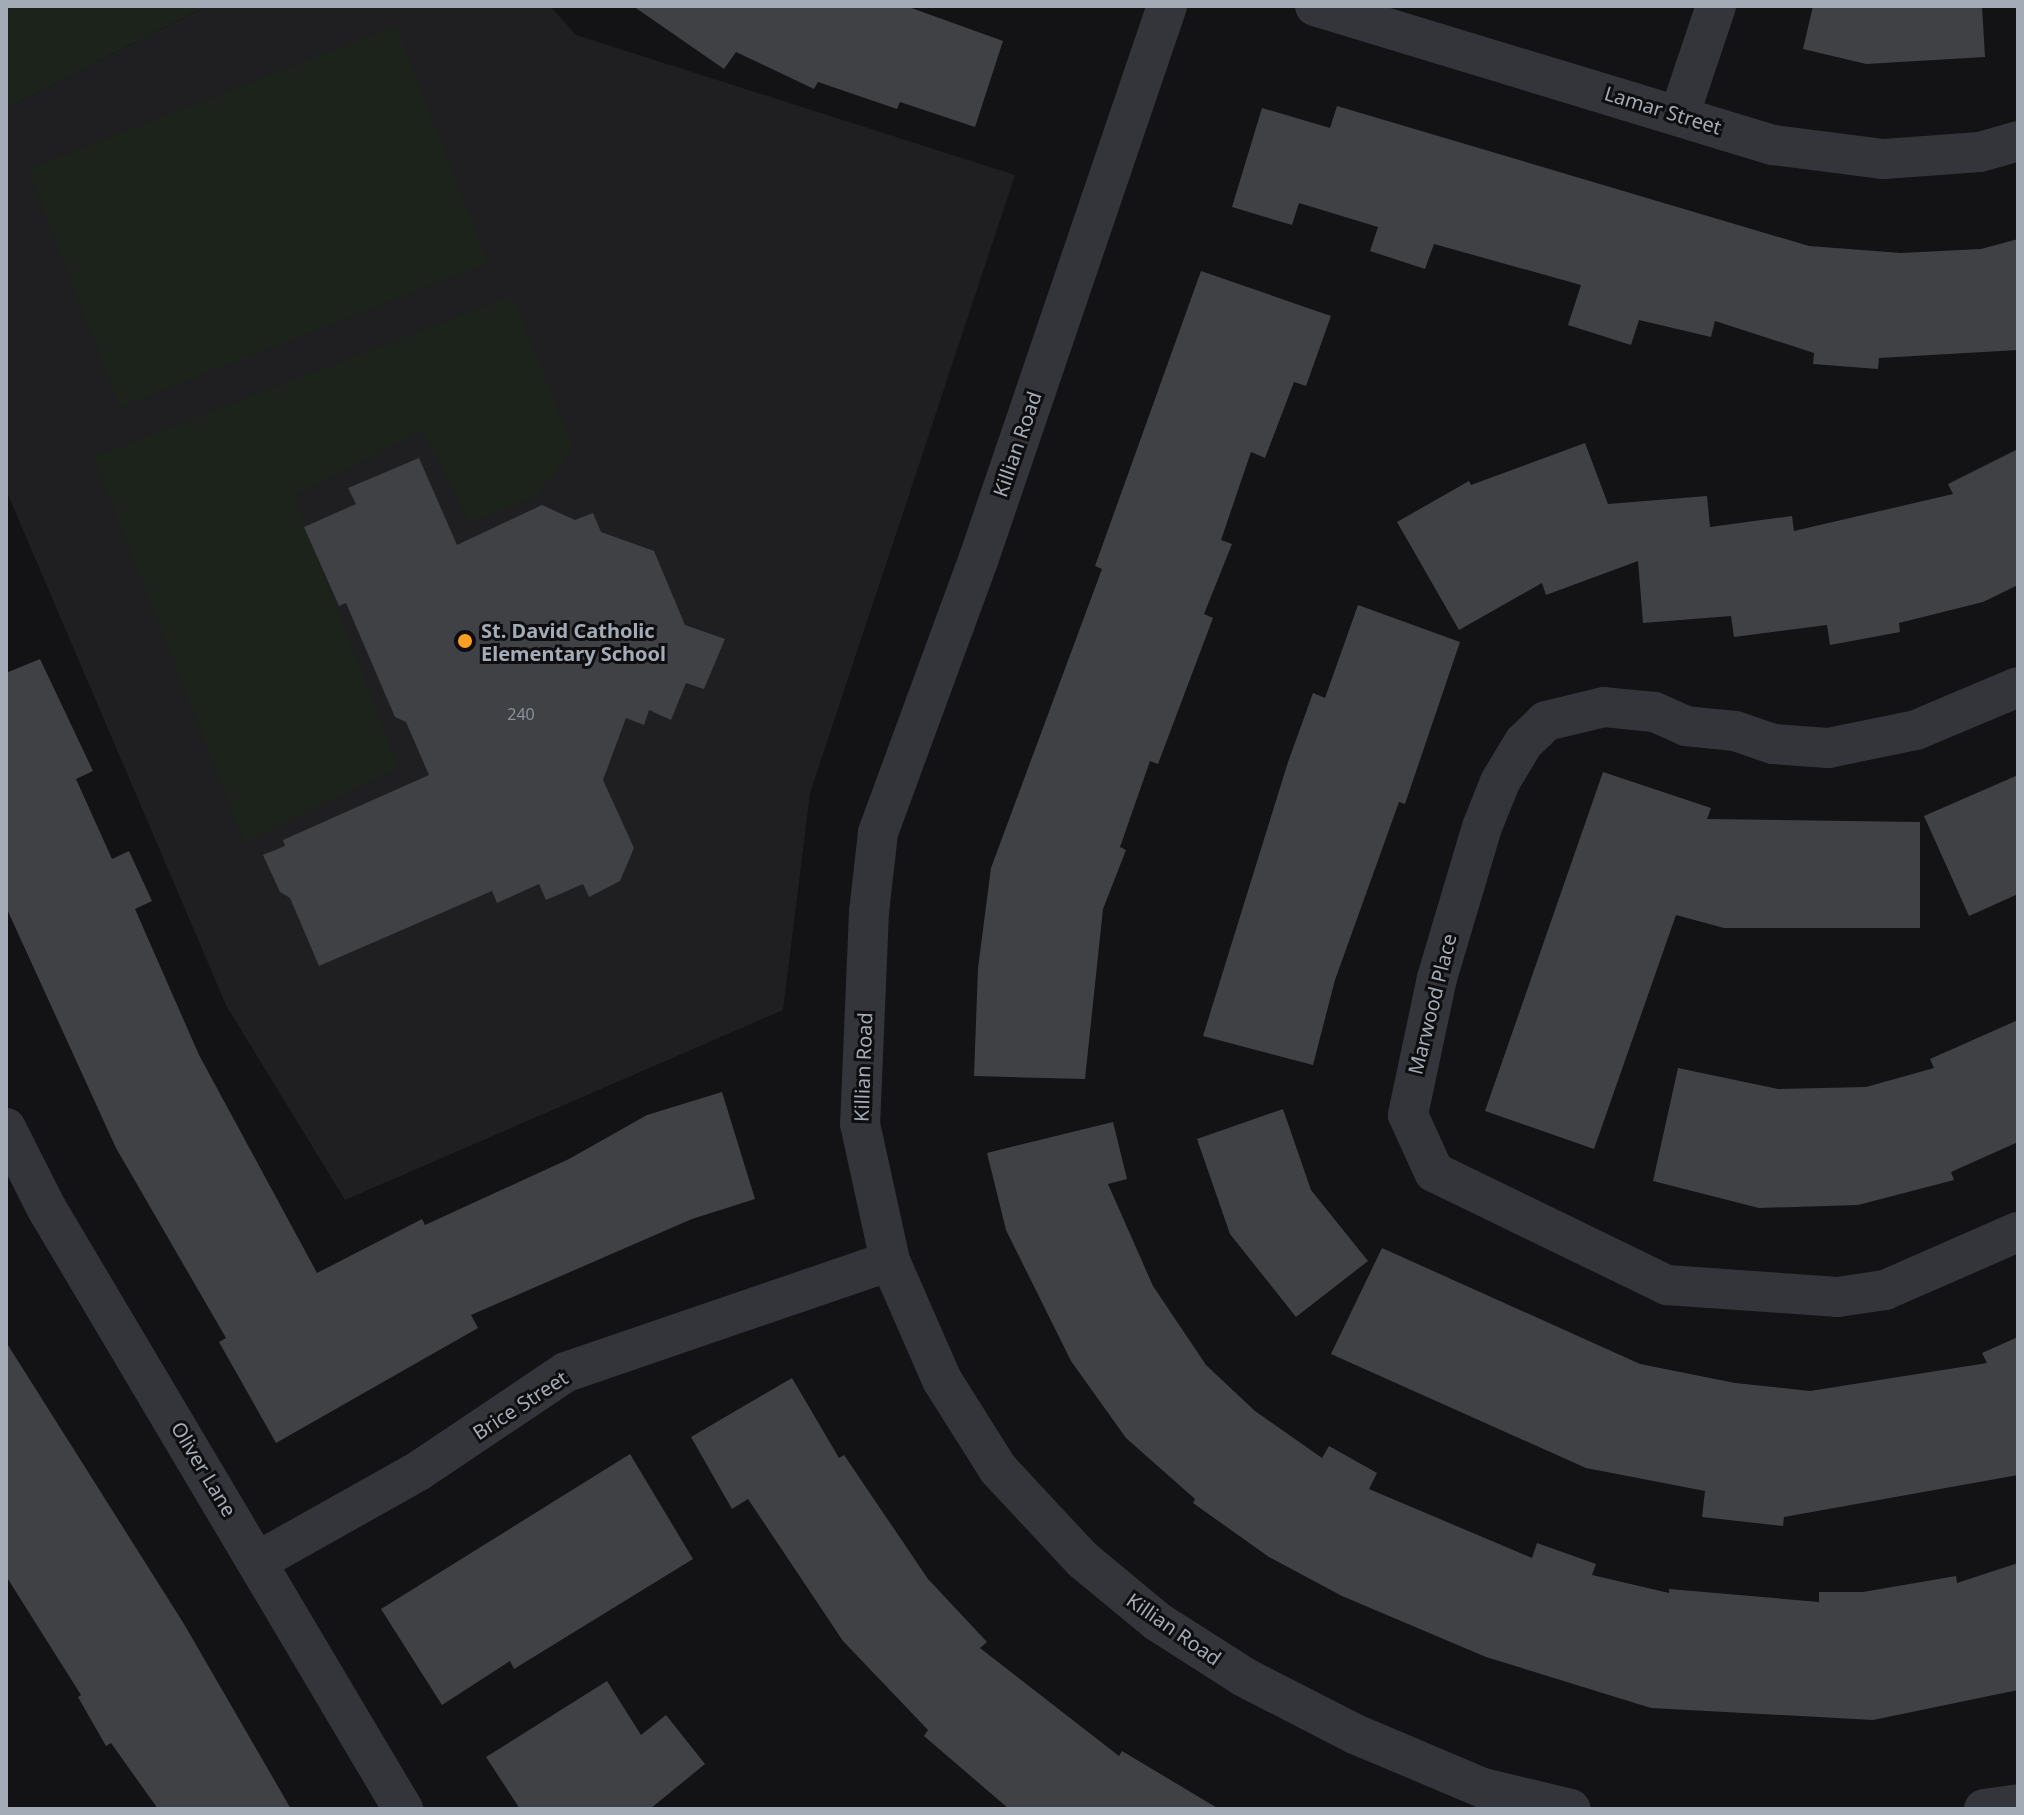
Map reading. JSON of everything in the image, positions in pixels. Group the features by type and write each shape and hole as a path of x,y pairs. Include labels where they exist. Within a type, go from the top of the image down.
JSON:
{"street":[{"name":"Killian Road","path":"1167,6 979,558 878,833 869,912 860,1124 890,1261 942,1380 998,1469 1083,1560 1158,1622 1244,1677 1355,1734 1483,1788 1571,1809"},
{"name":"Lamar Street","path":"1315,6 1773,145 1884,159 1980,152 2018,141"},
{"path":"1679,116 1716,6"},
{"name":"Marwood Place","path":"2018,687 1916,730 1828,748 1773,744 1735,731 1686,726 1654,712 1604,707 1546,721 1524,742 1500,782 1482,827 1437,978 1408,1115 1434,1172 1667,1285 1802,1296 1870,1293 2018,1232"},
{"name":"Oliver Lane","path":"6,1128 47,1209 260,1560 403,1809"},
{"name":"Brice Street","path":"260,1560 417,1472 566,1372 890,1261"},
{"path":"1984,1809 2018,1804"}],"shaded area":[{"path":"6,6 207,6 6,108"},
{"name":"St. David Catholic Elementary School","path":"207,6 550,6 576,35 1015,175 810,793 783,1010 345,1200 226,1005 6,490 6,108"},
{"path":"396,26 488,263 120,407 28,169"},
{"path":"512,296 573,447 540,494 470,523 422,430 294,496 398,767 245,843 94,457"}],"building":[{"path":"633,6 906,6 1003,41 975,127 900,102 897,109 818,82 814,89 736,52 724,69"},
{"path":"1813,6 1982,6 1985,57 1866,64 1803,49"},
{"path":"1337,106 1809,246 1901,253 1981,249 2018,239 2018,350 1879,358 1878,369 1813,364 1814,353 1715,321 1711,337 1639,320 1631,345 1568,325 1581,285 1434,244 1425,269 1370,251 1378,227 1299,203 1292,225 1232,207 1262,108 1330,128"},
{"path":"1201,271 1331,316 1306,386 1294,382 1265,458 1251,452 1221,540 1232,544 1204,614 1213,618 1158,764 1150,761 1120,847 1126,850 1103,909 1085,1079 974,1076 978,968 991,868 1102,569 1095,566"},
{"path":"1585,443 1608,504 1707,496 1710,527 1792,516 1794,531 1953,494 1948,484 2018,449 2018,585 1983,602 1899,623 1900,632 1830,645 1827,625 1734,637 1731,616 1643,623 1638,561 1546,595 1542,583 1459,630 1397,522 1469,481 1471,485"},
{"path":"419,458 457,545 542,505 575,520 593,513 601,532 654,551 685,625 725,639 704,689 686,683 671,720 649,710 644,725 626,718 603,780 634,848 620,881 589,897 583,884 546,900 539,884 497,903 492,891 319,966 290,898 280,892 263,855 285,846 283,840 429,775 406,722 395,717 346,603 339,606 304,527 356,504 348,488"},
{"path":"1358,605 1460,642 1405,804 1399,802 1335,980 1313,1065 1203,1036 1288,762 1313,693 1325,698"},
{"path":"40,659 93,771 76,779 112,859 129,851 152,901 135,909 199,1055 317,1273 422,1219 425,1225 569,1159 647,1115 722,1092 755,1199 692,1219 471,1315 478,1328 276,1443 219,1342 226,1338 116,1148 6,907 6,673"},
{"path":"1603,772 1711,808 1707,819 1920,822 1920,928 1724,928 1676,915 1594,1149 1485,1111"},
{"path":"2018,775 2018,894 1969,916 1924,816"},
{"path":"2018,1020 2018,1142 1951,1172 1954,1180 1858,1205 1759,1208 1653,1181 1678,1068 1778,1089 1866,1087 1934,1068 1930,1059"},
{"path":"1283,1109 1311,1190 1368,1261 1296,1317 1230,1234 1197,1139"},
{"path":"1113,1122 1127,1179 1108,1184 1153,1286 1206,1365 1255,1411 1322,1458 1329,1446 1377,1473 1369,1489 1532,1558 1537,1543 1596,1564 1592,1575 1669,1593 1669,1589 1819,1602 1819,1592 1863,1592 1956,1576 1957,1583 2018,1563 2018,1690 1873,1720 1651,1708 1486,1657 1342,1596 1269,1557 1193,1503 1195,1499 1126,1438 1071,1361 1006,1230 987,1153"},
{"path":"1382,1248 1640,1364 1735,1383 1810,1391 1987,1363 1982,1353 2018,1337 2018,1475 1784,1517 1783,1526 1702,1517 1705,1491 1586,1468 1331,1354"},
{"path":"6,1342 184,1624 291,1809 158,1809 111,1743 106,1746 78,1697 81,1695 6,1576"},
{"path":"792,1378 839,1458 844,1455 928,1579 987,1642 980,1648 1119,1756 1122,1751 1219,1809 1009,1809 924,1736 928,1730 843,1641 748,1499 732,1509 691,1437"},
{"path":"630,1454 693,1559 514,1669 510,1661 442,1705 381,1609"},
{"path":"607,1681 641,1735 666,1715 705,1764 650,1809 520,1809 486,1757"}],"place":[{"name":"St. David Catholic Elementary School","path":"465,641"}]}
